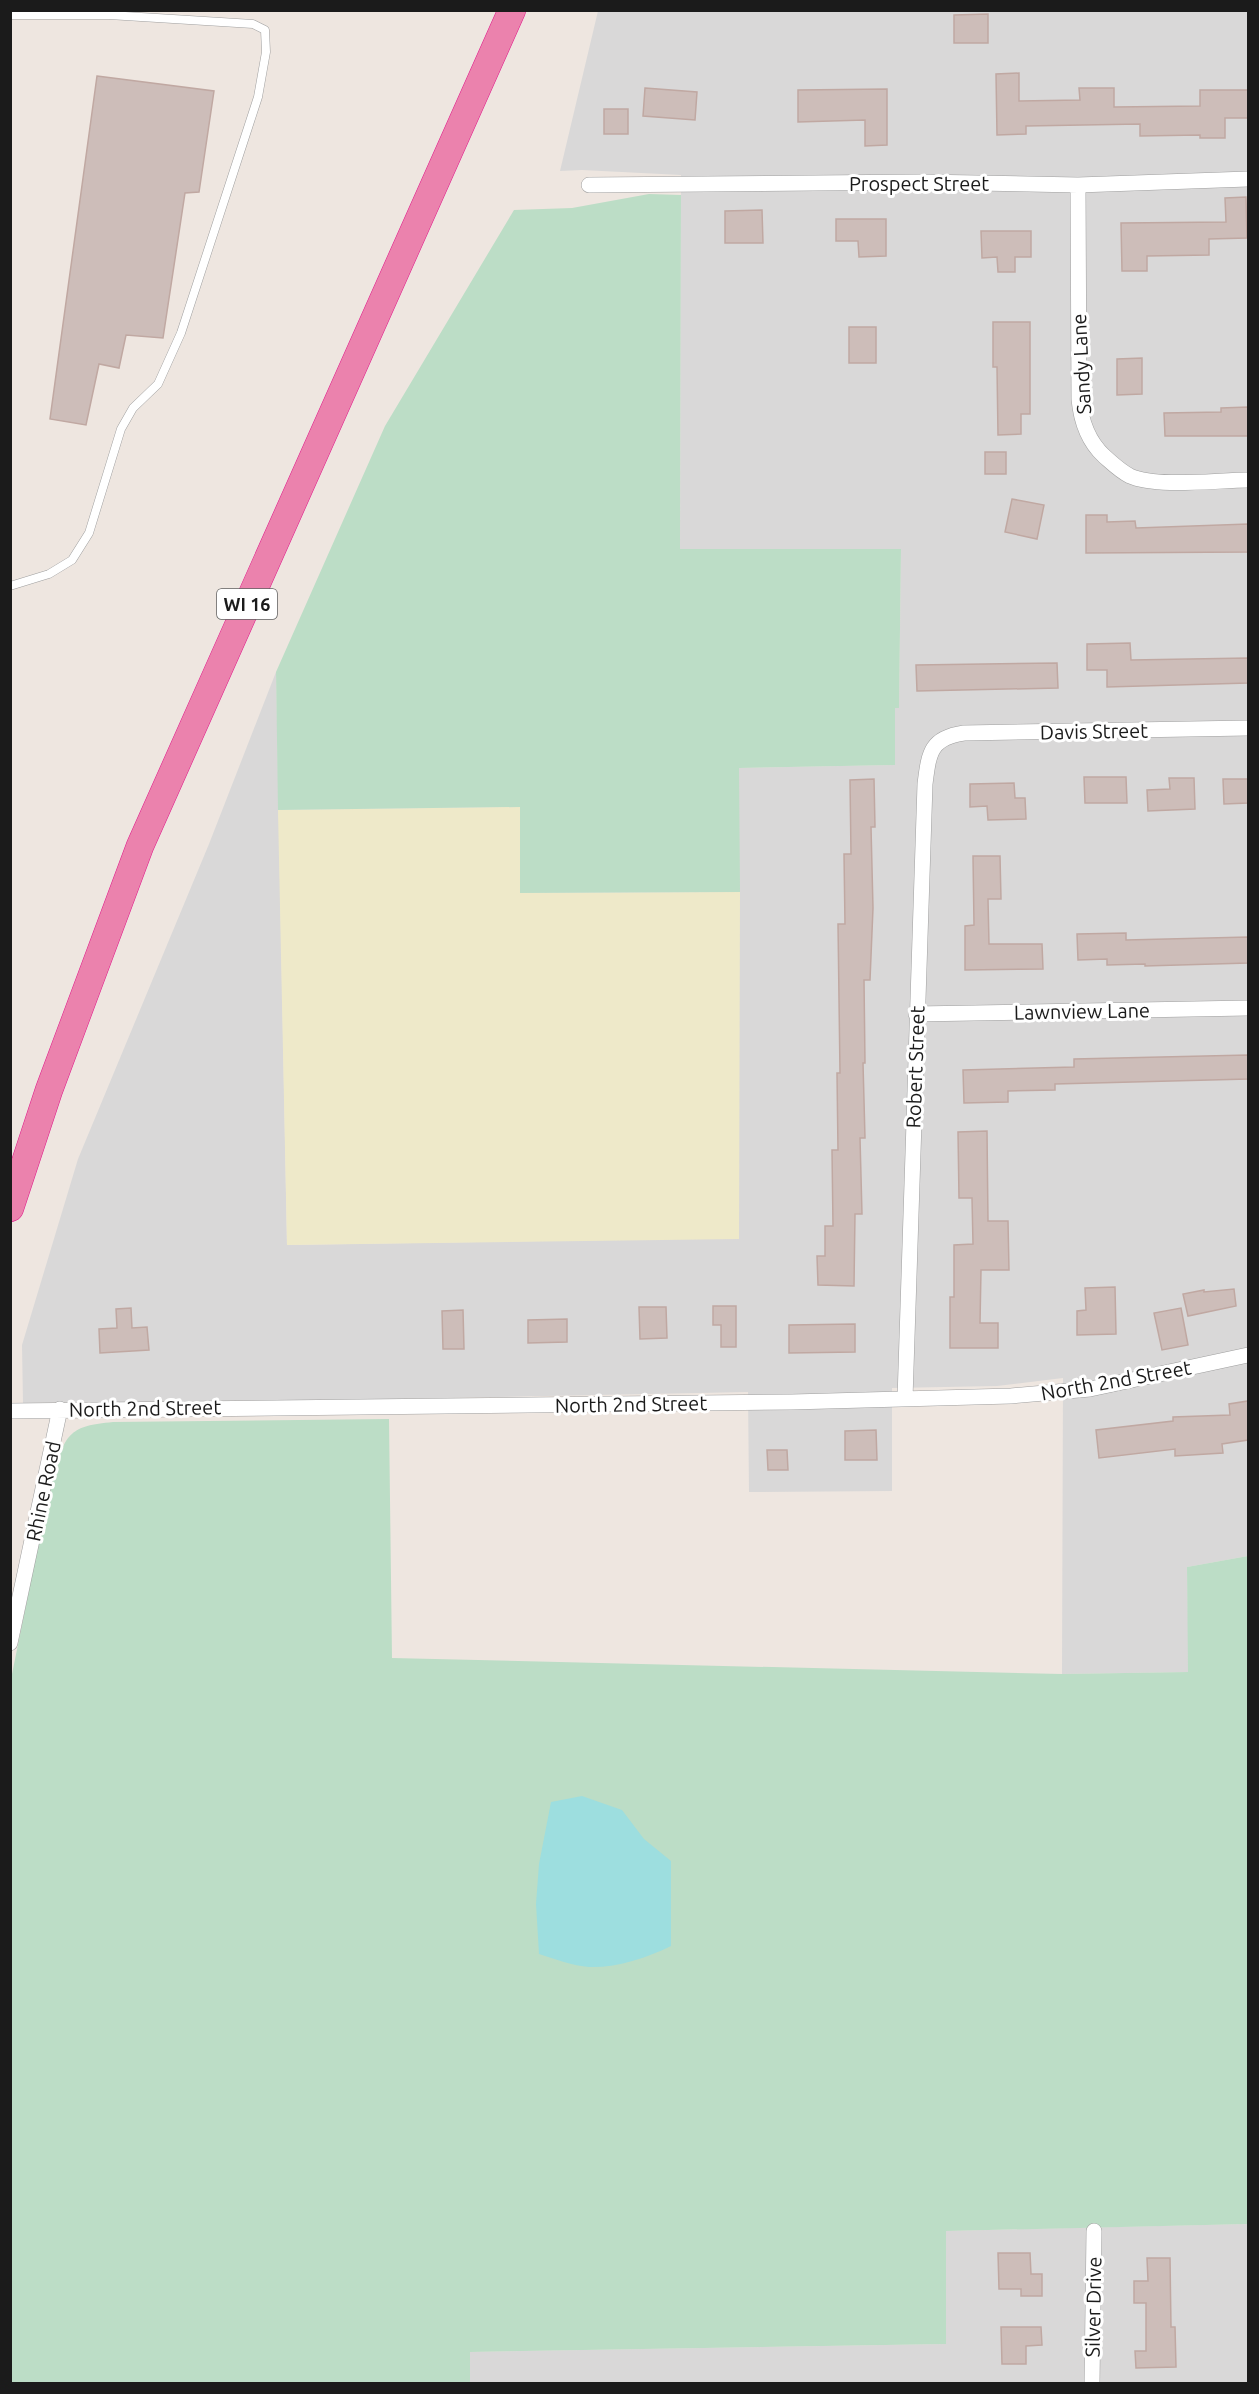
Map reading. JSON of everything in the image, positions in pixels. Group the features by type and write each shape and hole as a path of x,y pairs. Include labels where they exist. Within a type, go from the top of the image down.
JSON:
{"highway":[{"name":"WI 16","path":"10,1208 49,1090 140,846 512,10"}],"street":[{"name":"Prospect Street","path":"589,185 921,182 1078,184 1248,179"},
{"name":"Sandy Lane","path":"1078,184 1079,399 1080,411 1087,432 1096,448 1119,470 1139,479 1157,482 1248,480"},
{"name":"Davis Street","path":"941,739 964,733 1248,728"},
{"name":"Robert Street","path":"905,1399 925,784 928,765 935,745 941,739"},
{"name":"Lawnview Lane","path":"916,1014 1248,1008"},
{"name":"North 2nd Street","path":"10,1411 780,1402 1011,1396 1089,1389 1248,1355"},
{"name":"Rhine Road","path":"10,1643 60,1409"},
{"name":"Silver Drive","path":"1092,2384 1094,2231"}],"lane":[{"path":"10,15 109,15 253,24 265,30 266,52 258,97 181,333 158,384 133,408 121,429 89,533 72,560 50,574 10,586"}],"shaded area":[{"path":"598,11 1248,11 1248,1556 1187,1567 1189,1672 1062,1674 1063,1378 997,1386 892,1388 892,1491 749,1492 748,1392 23,1403 22,1345 78,1159 209,844 276,672 287,1245 739,1238 739,768 895,765 895,707 899,707 901,549 680,549 681,175 560,171"},
{"path":"520,807 521,893 740,892 739,1239 287,1245 278,810"},
{"path":"1248,2224 1248,2383 470,2384 470,2352 946,2344 945,2231"}],"green space":[{"path":"649,194 681,195 680,549 901,549 899,708 895,708 895,765 739,768 740,892 520,893 520,807 278,810 276,672 385,426 514,210 572,208"},
{"path":"389,1419 392,1658 1062,1674 1188,1672 1187,1567 1248,1556 1248,2224 946,2231 946,2344 470,2352 470,2384 11,2384 11,1679 53,1472 62,1448 72,1434 79,1429 113,1422"}],"water":[{"path":"582,1796 622,1810 644,1839 671,1861 671,1946 631,1961 599,1967 577,1965 539,1954 536,1904 539,1864 551,1802"}],"building":[{"path":"988,14 988,43 954,43 954,15"},
{"path":"1019,73 1019,101 1080,100 1079,88 1114,88 1114,107 1200,106 1200,90 1248,90 1248,118 1225,118 1225,138 1200,138 1200,135 1140,136 1140,124 1026,126 1026,134 997,135 996,74"},
{"path":"97,76 214,91 199,192 185,193 163,338 126,335 119,368 99,364 86,425 50,419"},
{"path":"645,88 697,92 695,120 643,116"},
{"path":"887,89 887,145 865,146 865,120 798,122 798,90"},
{"path":"604,109 628,109 628,134 604,134"},
{"path":"1246,197 1247,238 1209,239 1209,255 1147,256 1147,271 1122,271 1121,223 1226,222 1225,198"},
{"path":"762,210 763,243 725,243 725,211"},
{"path":"836,219 886,219 886,256 859,257 858,241 836,241"},
{"path":"981,231 1031,231 1031,257 1015,257 1015,272 998,272 997,257 982,258"},
{"path":"993,322 1030,322 1030,414 1021,414 1021,434 998,435 997,367 993,367"},
{"path":"849,327 876,327 876,363 849,363"},
{"path":"1142,358 1142,394 1117,395 1117,359"},
{"path":"1248,407 1248,436 1165,436 1164,413 1221,412 1221,408"},
{"path":"985,452 1006,452 1006,474 985,474"},
{"path":"1012,499 1044,505 1037,539 1005,532"},
{"path":"1086,515 1107,515 1107,522 1135,521 1136,528 1248,524 1248,552 1086,553"},
{"path":"1130,643 1131,660 1248,658 1248,683 1107,687 1107,670 1087,670 1087,644"},
{"path":"1057,663 1058,688 917,691 916,665"},
{"path":"1084,777 1126,777 1127,803 1085,803"},
{"path":"1169,778 1194,778 1195,809 1148,811 1147,790 1170,789"},
{"path":"874,779 875,827 871,827 873,908 870,980 864,980 865,1138 860,1138 862,1214 855,1214 854,1286 818,1285 817,1256 825,1256 825,1226 833,1226 832,1150 838,1150 837,1073 840,1073 838,924 845,924 844,854 851,854 850,780"},
{"path":"1223,779 1248,779 1248,803 1224,804"},
{"path":"1014,783 1015,798 1025,798 1026,819 988,820 987,806 970,807 970,784"},
{"path":"973,856 1000,856 1001,899 988,899 989,944 1042,944 1043,969 965,970 965,926 974,925"},
{"path":"1126,933 1126,940 1248,937 1248,963 1145,966 1145,964 1107,965 1107,959 1078,960 1077,934"},
{"path":"1248,1055 1248,1079 1055,1084 1055,1090 1008,1091 1008,1102 964,1103 963,1070 1074,1067 1074,1059"},
{"path":"987,1131 988,1221 1008,1221 1009,1270 981,1270 980,1323 998,1323 998,1348 950,1348 950,1297 954,1297 954,1245 973,1244 972,1198 959,1198 958,1132"},
{"path":"1115,1287 1116,1334 1077,1335 1077,1311 1086,1310 1085,1288"},
{"path":"1234,1289 1236,1306 1188,1316 1183,1294 1204,1290 1204,1292"},
{"path":"713,1306 736,1306 736,1347 721,1347 721,1325 713,1325"},
{"path":"639,1307 666,1307 667,1338 640,1339"},
{"path":"131,1308 132,1328 147,1327 149,1350 100,1353 99,1329 117,1328 116,1309"},
{"path":"1181,1308 1188,1345 1162,1350 1154,1313"},
{"path":"463,1310 464,1349 443,1349 442,1311"},
{"path":"567,1319 567,1342 528,1343 528,1320"},
{"path":"855,1324 855,1352 789,1353 789,1325"},
{"path":"1248,1401 1248,1440 1222,1444 1223,1453 1175,1456 1175,1449 1099,1458 1096,1430 1173,1421 1173,1417 1230,1415 1229,1404"},
{"path":"876,1430 877,1460 845,1460 845,1431"},
{"path":"767,1450 787,1450 788,1470 768,1470"},
{"path":"998,2253 1030,2253 1031,2274 1042,2274 1042,2296 1021,2296 1021,2289 999,2289"},
{"path":"1147,2258 1170,2258 1171,2327 1175,2327 1176,2367 1136,2368 1135,2351 1146,2351 1146,2303 1134,2303 1134,2281 1148,2281"},
{"path":"1001,2327 1041,2327 1042,2345 1026,2346 1026,2364 1002,2364"}]}
